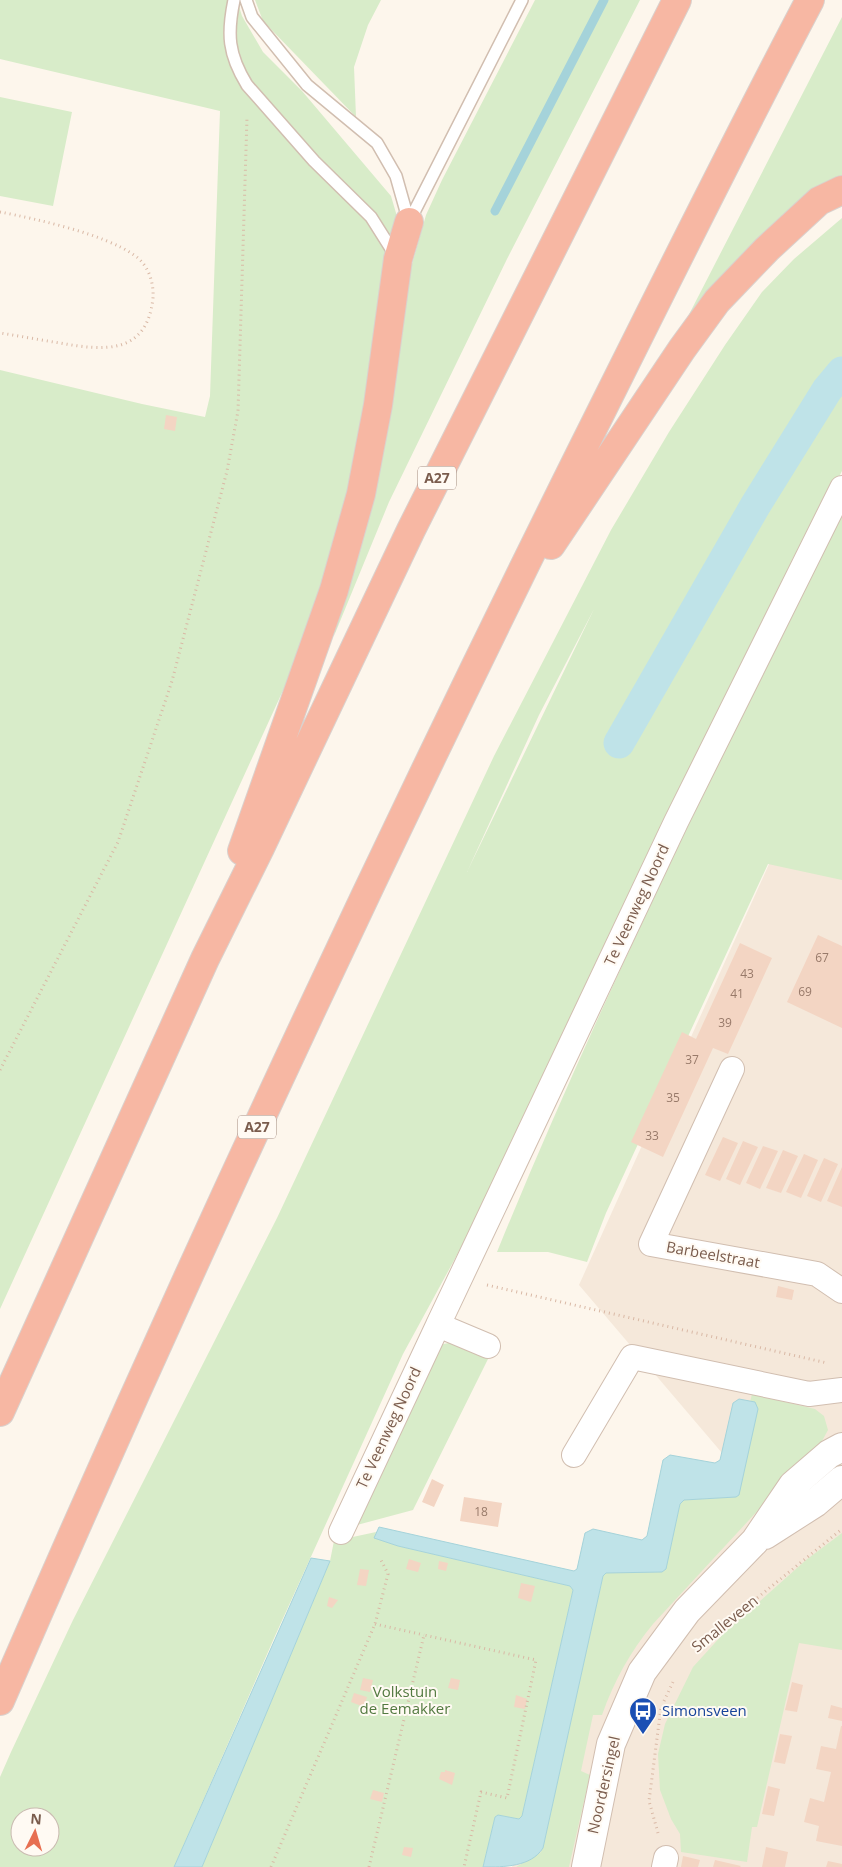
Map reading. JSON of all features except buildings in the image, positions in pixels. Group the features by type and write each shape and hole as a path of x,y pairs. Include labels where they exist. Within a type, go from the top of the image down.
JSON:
{"highway":[{"name":"A27","path":"0,1412 205,959 260,848 411,530 677,0"},
{"name":"A27","path":"0,1701 151,1358 257,1126 492,631 810,0"},
{"name":"A27","path":"492,631 682,349 717,301 767,249 819,202 842,190"},
{"name":"A27","path":"205,959 334,590 359,504 378,405 398,259 409,222"}],"street":[{"name":"Te Veenweg Noord","path":"341,1532 459,1278 676,822 842,488"},
{"name":"Barbeelstraat","path":"732,1069 651,1244 817,1274 842,1291"},
{"path":"438,1325 488,1346"},
{"path":"574,1455 632,1357 809,1394 842,1390"},
{"name":"Noordersingel","path":"586,1867 611,1744 642,1672 687,1611 755,1541 793,1486 829,1454 842,1447"},
{"name":"Noordersingel","path":"755,1541 815,1503 842,1480"}],"lane":[{"path":"234,0 229,22 229,45 239,71 247,85 314,161 371,216 398,259"},
{"path":"246,0 252,17 307,85 377,143 396,176 409,222"},
{"name":"A27","path":"409,222 522,0"}],"path":[{"path":"0,1070 118,842 172,681 227,471 238,411 247,85"},
{"path":"0,212 109,240 136,256 152,279 153,299 144,330 123,345 96,349 0,333"},
{"path":"459,1278 832,1364"},
{"name":"Smalleveen","path":"701,1643 842,1529"},
{"path":"272,1867 375,1624 388,1574 381,1560"},
{"path":"375,1624 536,1660 508,1798 481,1792 464,1867"},
{"path":"369,1867 424,1635"},
{"path":"664,1862 649,1801 660,1708 678,1673"}],"shaded area":[{"path":"779,842 842,857 842,1867 512,1867 608,1568 745,1480 579,1285"}],"green space":[{"path":"0,0 237,0 242,16 263,52 302,91 391,196 396,213 396,230 344,522 296,662 0,1309 0,370 205,417 210,396 220,111 0,59"},
{"path":"255,0 381,0 368,25 354,67 356,117 263,21"},
{"path":"535,0 640,0 507,259 389,502 334,636 393,331 426,215 442,180"},
{"path":"842,17 842,179 663,365"},
{"path":"0,97 72,112 53,206 0,196"},
{"path":"842,218 842,471 793,558 757,639 488,1198 403,1354 275,1636 174,1867 0,1867 0,1777 73,1620 277,1218 494,756 611,530 669,432 762,292 794,259","holes":["594,609 467,872 539,715"]},
{"path":"842,510 842,880 768,864 606,1213 587,1262 548,1252 497,1252 577,1064 663,878"},
{"path":"458,1341 489,1357 413,1510 357,1525 439,1345"},
{"path":"752,1394 815,1409 824,1416 828,1430 822,1441 653,1624 623,1667 602,1715 593,1715 581,1771 590,1775 569,1867 516,1867 540,1853 543,1848 603,1576 606,1573 662,1572 666,1568 680,1504 684,1500 735,1497 755,1403 750,1402"},
{"name":"Volkstuin de Eemakker","path":"376,1532 375,1538 398,1546 570,1586 573,1590 522,1816 519,1819 498,1815 495,1817 483,1867 202,1867 330,1561 334,1541"},
{"path":"842,1533 842,1650 799,1643 757,1827 752,1827 747,1862 681,1852 680,1834 671,1819 660,1790 658,1754 665,1724 693,1667 723,1634 806,1560"}],"water":[{"path":"739,1399 755,1402 758,1409 739,1495 736,1497 684,1500 680,1504 666,1569 662,1572 606,1573 603,1576 543,1848 532,1859 516,1865 483,1867 495,1817 498,1815 519,1819 522,1816 573,1590 570,1586 398,1546 374,1538 379,1527 574,1571 577,1569 585,1533 593,1529 642,1540 647,1536 663,1460 670,1455 715,1463 720,1460 733,1403"},
{"path":"311,1558 330,1561 202,1867 174,1867"}],"waterway":[{"path":"495,211 604,0"},
{"path":"619,743 755,506 827,390 842,372"}],"place":[{"name":"Simonsveen","path":"643,1735"}]}
